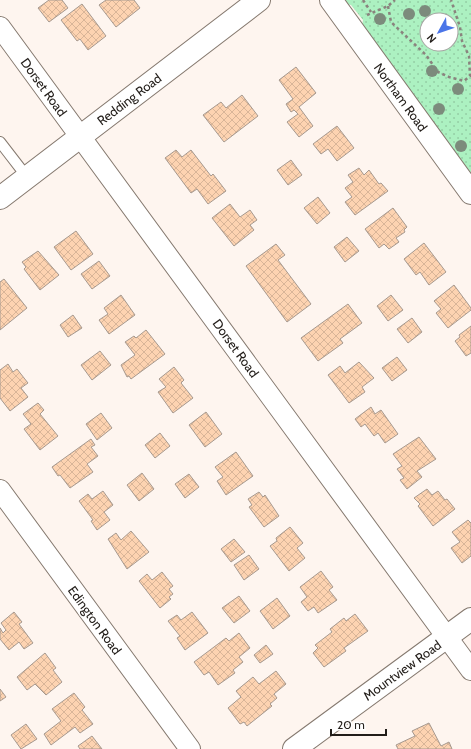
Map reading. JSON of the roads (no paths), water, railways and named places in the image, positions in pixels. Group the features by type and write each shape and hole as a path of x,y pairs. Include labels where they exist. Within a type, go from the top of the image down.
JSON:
{"street":[{"name":"Redding Road","path":"0,198 259,0"},
{"name":"Northam Road","path":"331,0 471,193"},
{"name":"Dorset Road","path":"0,26 471,670"},
{"name":"Edington Road","path":"0,490 190,749"},
{"name":"Mountview Road","path":"294,749 471,619"}],"lane":[{"path":"0,142 27,177"}]}
